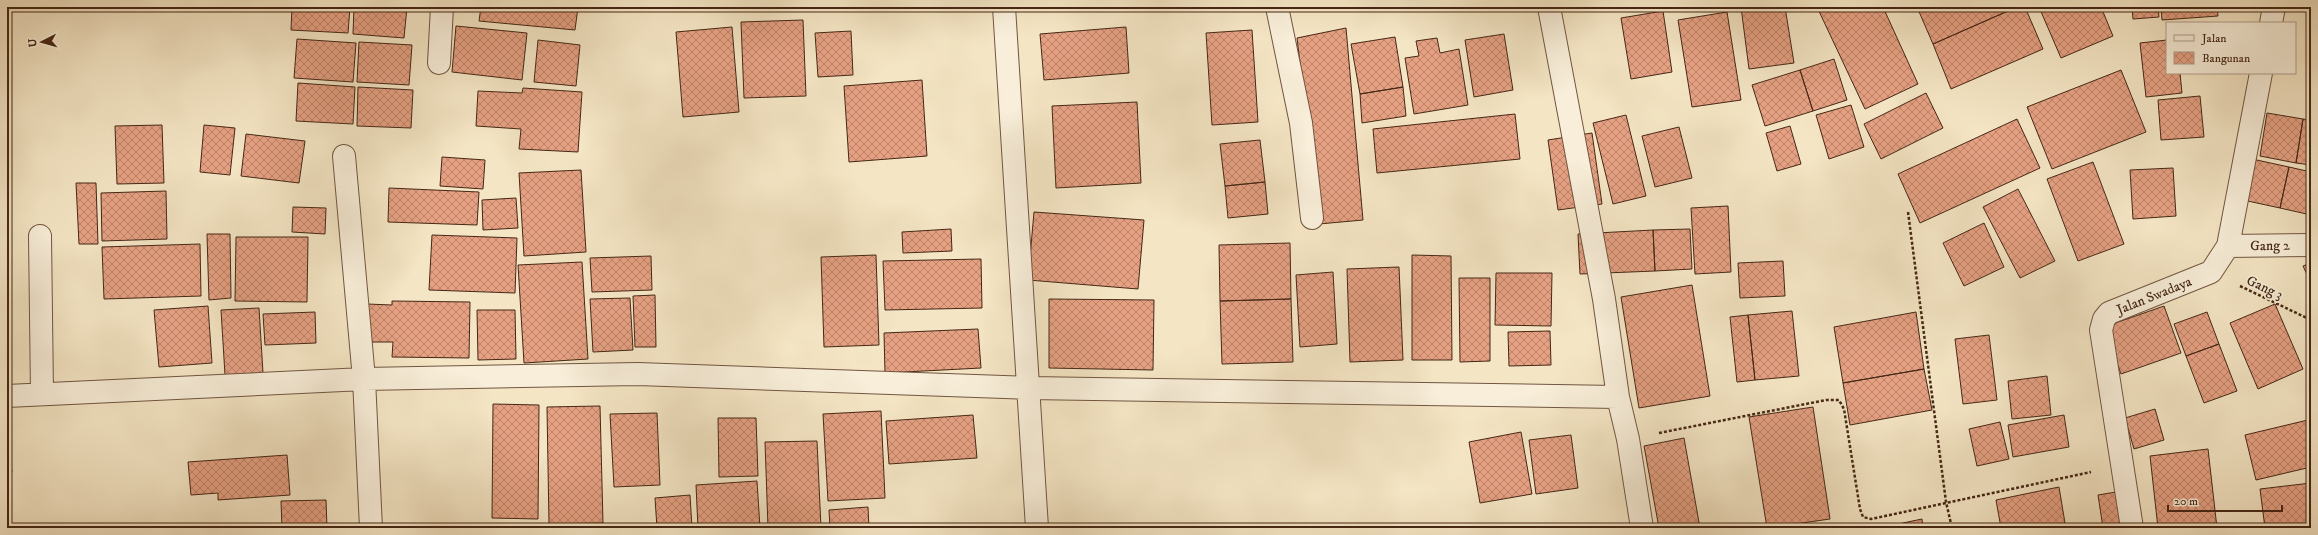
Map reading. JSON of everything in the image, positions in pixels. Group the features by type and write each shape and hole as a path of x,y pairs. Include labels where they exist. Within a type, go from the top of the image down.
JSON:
{"street":[{"path":"439,64 442,7"},
{"path":"1004,7 1037,528"},
{"path":"1278,7 1301,123 1312,218"},
{"path":"1549,7 1604,298 1618,397 1628,439 1642,528"},
{"path":"2271,22 2274,7"},
{"path":"2211,272 2228,246 2261,74"},
{"path":"344,156 364,379 371,528"},
{"path":"40,236 42,394"},
{"name":"Gang 2","path":"2228,246 2311,245"},
{"name":"Jalan Swadaya","path":"2132,528 2101,330 2104,319 2109,313 2211,272"},
{"path":"7,396 364,379 638,374 1029,388 1618,397"}],"path":[{"path":"1908,212 1946,502 1952,528"},
{"name":"Gang 3","path":"2211,272 2311,320"},
{"path":"1628,439 1826,400 1839,400 1844,409 1863,517 1871,519 2123,465"}],"building":[{"path":"292,7 350,7 348,33 291,30"},
{"path":"354,7 407,7 404,38 353,34"},
{"path":"481,7 578,7 575,30 479,21"},
{"path":"1741,7 1785,7 1794,63 1749,69"},
{"path":"1817,7 1883,7 1918,84 1865,109"},
{"path":"1917,7 2017,7 1933,44"},
{"path":"2017,7 2025,7 2043,49 1951,89 1933,44"},
{"path":"2039,7 2101,7 2113,36 2061,58"},
{"path":"2132,7 2158,7 2159,17 2133,19"},
{"path":"2161,7 2217,7 2218,16 2162,20"},
{"path":"1663,11 1672,72 1631,79 1621,18"},
{"path":"1727,12 1741,100 1692,107 1678,20"},
{"path":"803,20 806,96 744,98 741,22"},
{"path":"456,26 527,33 522,80 452,72"},
{"path":"732,27 739,112 683,117 676,32"},
{"path":"1126,27 1129,73 1044,80 1040,34"},
{"path":"1346,28 1363,220 1319,224 1297,38"},
{"path":"1252,30 1258,122 1212,125 1206,33"},
{"path":"851,31 853,75 818,77 815,33"},
{"path":"1504,34 1513,90 1474,97 1465,40"},
{"path":"1395,37 1403,87 1360,94 1351,44"},
{"path":"1437,38 1440,53 1459,49 1468,105 1414,114 1405,58 1419,56 1416,41"},
{"path":"297,39 356,43 353,82 294,78"},
{"path":"538,40 580,45 576,86 534,82"},
{"path":"2166,40 2166,74 2180,74 2182,93 2146,97 2140,43"},
{"path":"359,42 412,45 409,85 357,82"},
{"path":"1834,59 1847,100 1813,111 1800,70"},
{"path":"1800,70 1813,111 1765,126 1752,85"},
{"path":"2121,70 2146,132 2052,169 2027,107"},
{"path":"922,80 927,156 849,162 844,86"},
{"path":"298,83 355,87 353,124 296,121"},
{"path":"358,87 413,90 411,128 357,126"},
{"path":"1403,87 1406,116 1362,123 1360,94"},
{"path":"523,88 582,92 578,152 519,149 521,129 476,126 478,91 522,93"},
{"path":"1926,93 1943,128 1881,159 1864,124"},
{"path":"2200,96 2204,137 2161,140 2158,100"},
{"path":"1137,102 1141,183 1056,188 1052,106"},
{"path":"1851,105 1864,147 1829,159 1816,115"},
{"path":"2267,113 2303,119 2296,163 2260,156"},
{"path":"1515,114 1520,159 1377,173 1373,129"},
{"path":"1626,115 1646,196 1613,204 1593,123"},
{"path":"2017,119 2040,168 1920,223 1898,174"},
{"path":"2303,119 2311,120 2311,165 2296,163"},
{"path":"162,125 164,183 117,184 115,126"},
{"path":"204,125 235,128 230,175 200,172"},
{"path":"1790,126 1801,164 1777,171 1766,133"},
{"path":"1679,127 1692,178 1655,187 1642,136"},
{"path":"1592,133 1602,204 1558,210 1548,140"},
{"path":"246,134 305,141 299,183 241,176"},
{"path":"1260,140 1265,182 1225,186 1220,144"},
{"path":"442,157 485,160 483,189 440,186"},
{"path":"2252,159 2289,167 2280,208 2243,200"},
{"path":"2093,162 2124,244 2078,261 2047,179"},
{"path":"2289,167 2311,172 2311,215 2280,208"},
{"path":"2173,168 2176,216 2133,219 2130,170"},
{"path":"581,170 586,252 524,256 519,173"},
{"path":"1265,182 1268,214 1228,218 1225,186"},
{"path":"76,183 96,183 98,244 79,244"},
{"path":"389,188 479,192 477,225 388,222"},
{"path":"2018,189 2055,261 2020,278 1983,207"},
{"path":"166,191 167,239 102,241 101,193"},
{"path":"516,198 518,228 483,230 482,200"},
{"path":"1728,206 1731,272 1695,274 1691,208"},
{"path":"293,207 326,208 325,234 292,232"},
{"path":"1034,212 1144,220 1138,289 1028,280"},
{"path":"1984,223 2004,267 1964,286 1943,243"},
{"path":"951,229 952,251 903,253 902,232"},
{"path":"1690,229 1692,269 1655,271 1653,230"},
{"path":"1653,230 1655,271 1580,274 1578,234"},
{"path":"207,234 230,234 231,298 209,300"},
{"path":"432,235 517,238 515,293 429,290"},
{"path":"236,237 308,237 307,302 235,301"},
{"path":"1290,243 1291,299 1220,301 1219,245"},
{"path":"200,244 201,296 104,299 102,247"},
{"path":"876,255 879,345 824,347 821,257"},
{"path":"1412,255 1451,256 1452,360 1412,360"},
{"path":"651,256 652,290 592,292 590,258"},
{"path":"981,259 982,308 885,310 883,261"},
{"path":"1783,261 1785,296 1740,298 1738,263"},
{"path":"582,262 588,359 524,363 518,265"},
{"path":"2311,263 2311,283 2303,266"},
{"path":"1399,267 1403,360 1350,362 1347,269"},
{"path":"1333,272 1337,344 1300,347 1296,275"},
{"path":"1496,273 1552,273 1551,326 1495,325"},
{"path":"1459,278 1490,278 1490,361 1460,362"},
{"path":"1692,285 1710,396 1639,408 1621,297"},
{"path":"655,295 656,347 635,347 633,296"},
{"path":"630,298 633,350 593,352 590,299"},
{"path":"1049,299 1154,300 1153,370 1049,368"},
{"path":"1291,299 1293,362 1222,364 1220,301"},
{"path":"392,301 470,302 469,358 392,357 393,342 367,342 367,304 392,305"},
{"path":"2275,304 2303,369 2258,389 2230,323"},
{"path":"208,306 212,363 159,367 154,310"},
{"path":"2164,306 2181,353 2121,374 2104,327"},
{"path":"259,308 263,373 225,375 221,310"},
{"path":"477,310 515,310 516,359 478,360"},
{"path":"1792,311 1799,376 1755,380 1748,315"},
{"path":"315,312 316,343 265,345 263,314"},
{"path":"1916,312 1924,369 1843,383 1834,327"},
{"path":"2207,312 2219,344 2186,356 2174,324"},
{"path":"1748,315 1755,380 1737,382 1730,317"},
{"path":"978,329 981,368 885,373 884,333"},
{"path":"1550,331 1551,365 1509,366 1508,332"},
{"path":"1989,335 1997,400 1963,404 1955,339"},
{"path":"2219,344 2237,391 2204,403 2186,356"},
{"path":"1924,369 1932,410 1850,425 1843,383"},
{"path":"2047,376 2051,415 2012,419 2008,381"},
{"path":"493,404 539,405 538,519 492,518"},
{"path":"600,406 603,523 549,524 547,407"},
{"path":"1813,407 1830,519 1767,528 1749,417"},
{"path":"2155,409 2164,440 2134,449 2125,418"},
{"path":"881,411 885,498 828,501 823,414"},
{"path":"657,413 660,485 614,487 610,414"},
{"path":"973,415 977,458 889,464 886,421"},
{"path":"2064,415 2069,447 2013,457 2008,425"},
{"path":"718,418 756,418 758,476 719,477"},
{"path":"2308,420 2311,431 2311,467 2256,480 2245,435"},
{"path":"2000,422 2009,459 1977,466 1969,429"},
{"path":"1521,432 1532,494 1480,503 1469,442"},
{"path":"1571,435 1578,488 1536,494 1529,440"},
{"path":"1684,438 1700,528 1659,528 1644,446"},
{"path":"817,441 821,528 768,528 765,442"},
{"path":"2208,449 2217,528 2158,528 2150,456"},
{"path":"287,455 290,495 218,500 218,493 191,495 188,462"},
{"path":"7,469 12,470 7,492"},
{"path":"757,481 760,528 698,528 696,485"},
{"path":"2311,483 2311,524 2265,528 2260,489"},
{"path":"2059,487 2065,523 2041,528 2001,528 1996,500"},
{"path":"2122,491 2128,528 2103,528 2098,495"},
{"path":"690,495 692,528 657,528 655,498"},
{"path":"326,500 327,528 282,528 281,501"},
{"path":"868,507 869,528 830,528 829,510"},
{"path":"1922,519 1923,528 1879,528"},
{"path":"2311,524 2311,528 2275,528"},
{"path":"498,526 498,528 470,528 470,527"}]}
